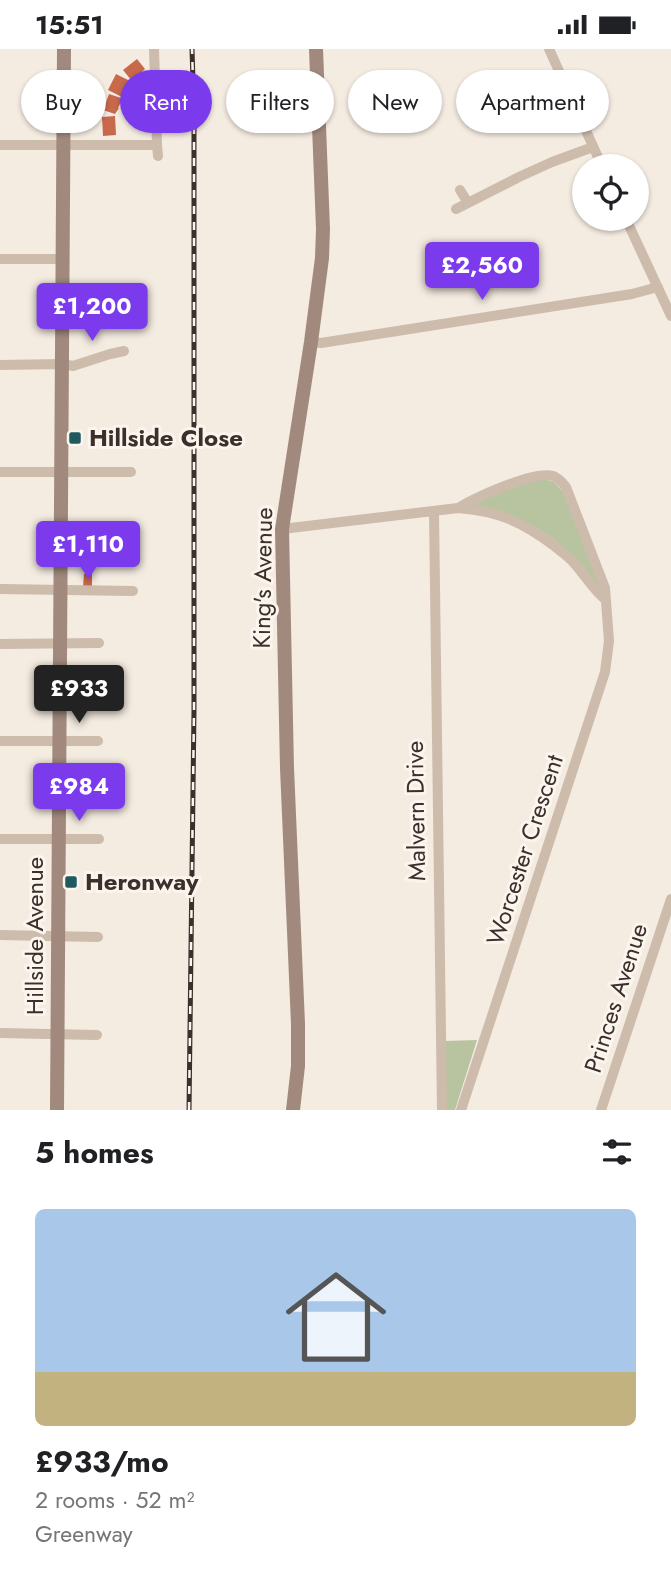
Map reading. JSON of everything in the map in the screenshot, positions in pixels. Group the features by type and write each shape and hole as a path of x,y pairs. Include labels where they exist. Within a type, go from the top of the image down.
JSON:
{"street":[{"name":"Hillside Avenue","path":"57,1110 64,49"},
{"path":"0,145 62,145 158,151 154,49"},
{"name":"King's Avenue","path":"293,1110 298,1066 298,1024 287,768 282,529 322,257 316,49"},
{"path":"549,49 596,154"},
{"path":"456,209 552,162 593,147"},
{"path":"460,190 468,203"},
{"path":"632,231 671,316"},
{"path":"0,260 62,260"},
{"path":"311,342 321,343 409,330 632,294 658,287"},
{"path":"0,365 73,366 124,351"},
{"path":"0,472 131,472"},
{"name":"Worcester Crescent","path":"457,508 531,477 553,476 561,481 566,487 605,588 609,641 605,672 461,1110"},
{"name":"Worcester Crescent","path":"282,529 457,508 476,509 523,524 572,560 597,594 606,600"},
{"name":"Malvern Drive","path":"434,512 442,1110"},
{"path":"0,589 133,591"},
{"path":"0,644 99,643"},
{"path":"0,741 98,741"},
{"path":"0,839 99,839"},
{"name":"Princes Avenue","path":"601,1110 671,898"},
{"path":"0,935 98,937"},
{"path":"0,1033 97,1035"}],"green space":[{"path":"545,479 554,482 564,492 602,589 599,590 571,555 546,534 511,516 472,506 470,503"},
{"path":"477,1040 455,1110 446,1110 445,1041"}],"building":[{"path":"137,59 145,69 144,70 123,70"},
{"path":"116,74 120,76 120,96 108,90"},
{"path":"109,94 120,98 115,114 106,111"},
{"path":"115,116 116,135 103,136 103,133 106,133 106,117"},
{"path":"84,574 92,574 92,587 83,587"}],"railway":[{"path":"189,1110 194,710 192,49"}],"place":[{"name":"Hillside Close","path":"75,438"},
{"name":"Heronway","path":"71,882"}]}
